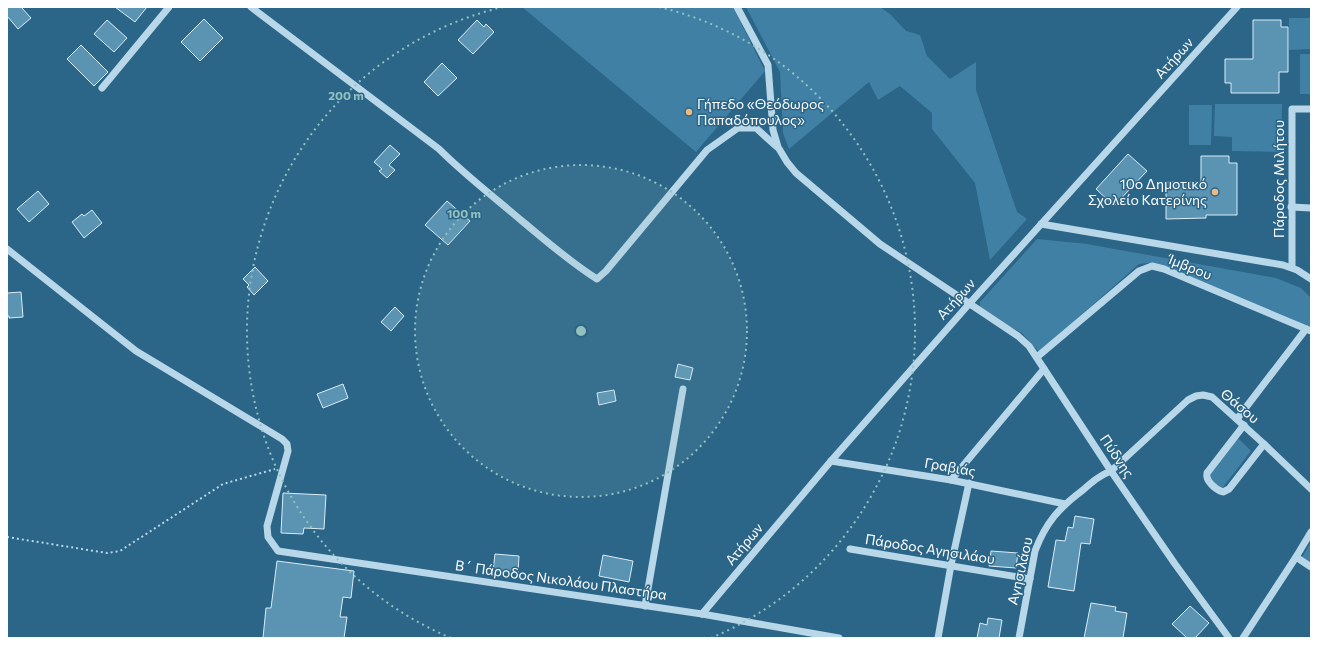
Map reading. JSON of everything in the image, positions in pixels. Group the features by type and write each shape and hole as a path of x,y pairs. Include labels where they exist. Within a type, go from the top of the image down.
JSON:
{"street":[{"path":"102,88 169,7"},
{"path":"251,7 439,149 455,165 581,269 597,278 606,271 707,150 738,128 756,128 778,147"},
{"path":"737,7 768,65 773,130 778,147"},
{"name":"Ατήρων","path":"702,614 830,461 969,304 1237,7"},
{"name":"Πάροδος Μιλήτου","path":"1292,267 1292,109 1311,109"},
{"name":"Πύδνης","path":"778,147 796,173 880,244 1018,336 1030,346 1111,471 1174,564 1229,638"},
{"path":"1291,207 1311,208"},
{"path":"1041,224 1275,263 1292,267 1311,279"},
{"path":"7,249 136,351 282,439 286,444 288,451 284,466"},
{"name":"Ίμβρου","path":"1036,357 1138,271 1152,266 1164,269 1309,330"},
{"path":"1237,419 1309,330"},
{"path":"951,480 1044,369"},
{"path":"644,606 683,389"},
{"name":"Θάσου","path":"1111,471 1188,400 1196,396 1203,395 1212,397 1244,425 1311,489"},
{"path":"1244,425 1207,473 1206,477 1219,491 1223,492 1229,489 1264,444"},
{"name":"Γραβιάς","path":"830,461 969,483 1065,504"},
{"name":"Β΄ Πάροδος Νικολάου Πλαστήρα","path":"284,466 267,526 268,537 278,551 702,614 795,634 839,638"},
{"name":"Αγησιλάου","path":"1019,638 1035,551 1047,524 1065,504 1102,474 1111,471"},
{"path":"938,638 951,565 969,483"},
{"path":"1243,638 1311,532"},
{"name":"Πάροδος Αγησιλάου","path":"850,549 1030,579"},
{"path":"1296,557 1311,567"}],"path":[{"path":"7,537 107,553 120,551 223,484 284,466"}],"shaded area":[{"name":"Γήπεδο «Θεόδωρος Παπαδόπουλος»","path":"522,7 733,7 765,71 696,152"},
{"path":"746,7 880,7 890,14 906,31 920,35 927,56 950,79 976,62 976,90 1017,212 1027,219 990,260 975,183 932,129 932,113 900,86 878,100 869,82 789,149 783,133 780,72"},
{"path":"1289,18 1311,18 1311,49 1289,50"},
{"path":"1300,54 1311,54 1311,94 1300,94"},
{"path":"1215,104 1282,104 1281,152 1232,151 1232,137 1214,136"},
{"path":"1189,105 1212,105 1211,145 1189,145"},
{"path":"1037,239 1087,244 1276,278 1301,288 1311,298 1311,331 1149,263 1139,264 1039,352 1022,333 985,313 980,307 980,302"},
{"path":"1238,438 1251,451 1220,491 1206,478"},
{"path":"1311,542 1311,566 1301,559"}],"building":[{"path":"7,7 21,7 31,18 18,29 7,16"},
{"path":"115,7 147,7 135,22"},
{"path":"204,19 223,38 200,61 181,42"},
{"path":"107,20 127,38 114,52 94,34"},
{"path":"477,20 484,27 486,24 494,32 473,54 458,40"},
{"path":"1253,20 1281,20 1281,27 1288,27 1288,72 1279,72 1279,93 1231,93 1231,83 1225,83 1225,59 1253,59"},
{"path":"81,45 108,72 94,86 67,59"},
{"path":"442,63 457,78 438,96 424,82"},
{"path":"390,145 400,154 389,165 395,170 387,178 379,171 382,169 374,162"},
{"path":"1128,154 1147,171 1114,206 1096,189"},
{"path":"1201,156 1229,156 1229,163 1237,163 1237,215 1206,215 1206,218 1166,219 1166,182 1201,182"},
{"path":"38,191 49,204 29,222 17,209"},
{"path":"447,201 470,221 448,245 425,225"},
{"path":"92,210 102,223 84,238 72,222 82,214 84,216"},
{"path":"255,267 268,281 254,295 247,287 249,285 243,279"},
{"path":"21,292 23,317 9,318 9,316 7,316 7,293"},
{"path":"395,307 404,316 391,331 381,322"},
{"path":"678,364 693,368 690,380 675,377"},
{"path":"343,384 348,398 323,408 317,394"},
{"path":"614,390 616,401 599,405 597,393"},
{"path":"283,493 326,495 324,529 304,528 303,534 281,533"},
{"path":"1075,516 1094,519 1090,544 1081,543 1074,591 1048,587 1056,540 1065,541 1068,527 1073,528"},
{"path":"991,551 1018,553 1016,568 989,566"},
{"path":"495,554 519,556 518,573 493,571"},
{"path":"603,555 633,561 629,582 599,576"},
{"path":"277,561 354,571 351,598 343,597 340,617 347,617 344,638 263,638 266,608 271,608"},
{"path":"1091,603 1116,607 1115,611 1127,613 1123,638 1084,638"},
{"path":"1190,606 1209,623 1195,638 1187,638 1172,624"},
{"path":"988,618 1002,620 999,638 977,638 980,623 987,625"}],"place":[{"name":"Γήπεδο «Θεόδωρος Παπαδόπουλος»","path":"689,112"},
{"name":"10ο Δημοτικό Σχολείο Κατερίνης","path":"1215,192"}]}
